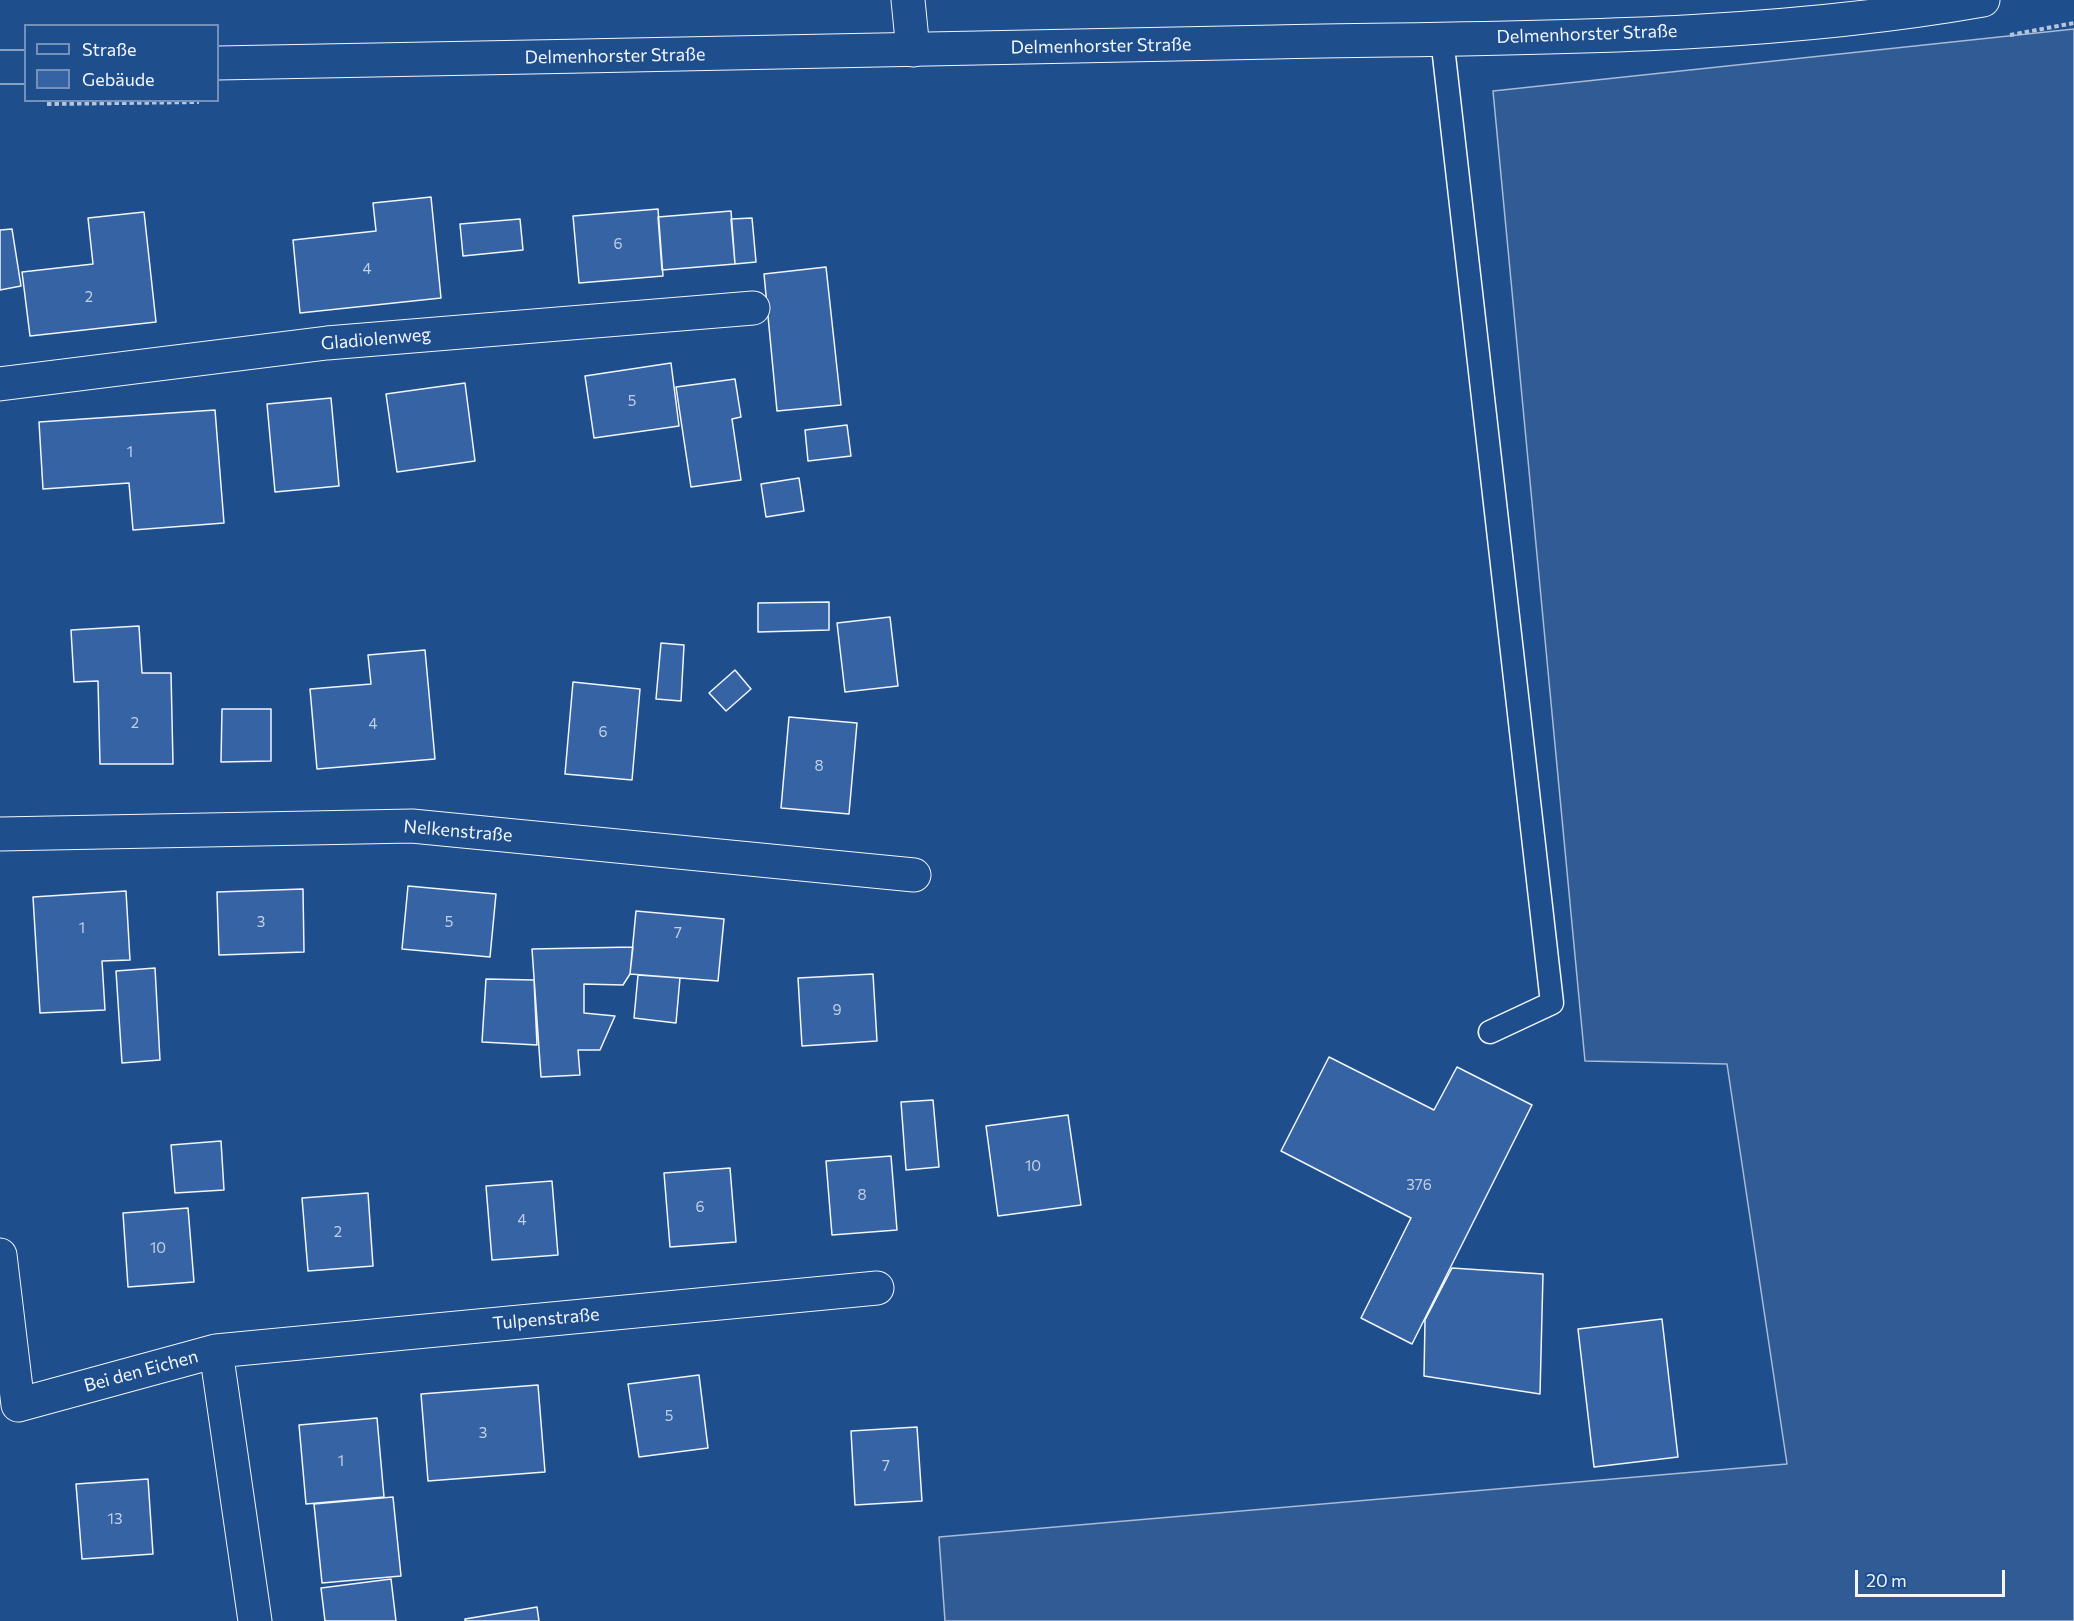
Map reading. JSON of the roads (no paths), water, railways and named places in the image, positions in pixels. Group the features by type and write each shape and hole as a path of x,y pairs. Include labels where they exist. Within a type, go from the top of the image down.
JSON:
{"street":[{"path":"908,0 913,50"},
{"name":"Delmenhorster Straße","path":"219,63 913,50 1711,30 1906,14 1983,0"},
{"path":"0,67 24,67"},
{"name":"Gladiolenweg","path":"0,384 327,343 753,308"},
{"name":"Nelkenstraße","path":"0,834 412,826 914,875"},
{"name":"Bei den Eichen","path":"0,1255 9,1406 216,1351 255,1621"},
{"name":"Tulpenstraße","path":"216,1351 877,1288"}],"lane":[{"path":"1442,38 1552,1003 1490,1032"}]}
